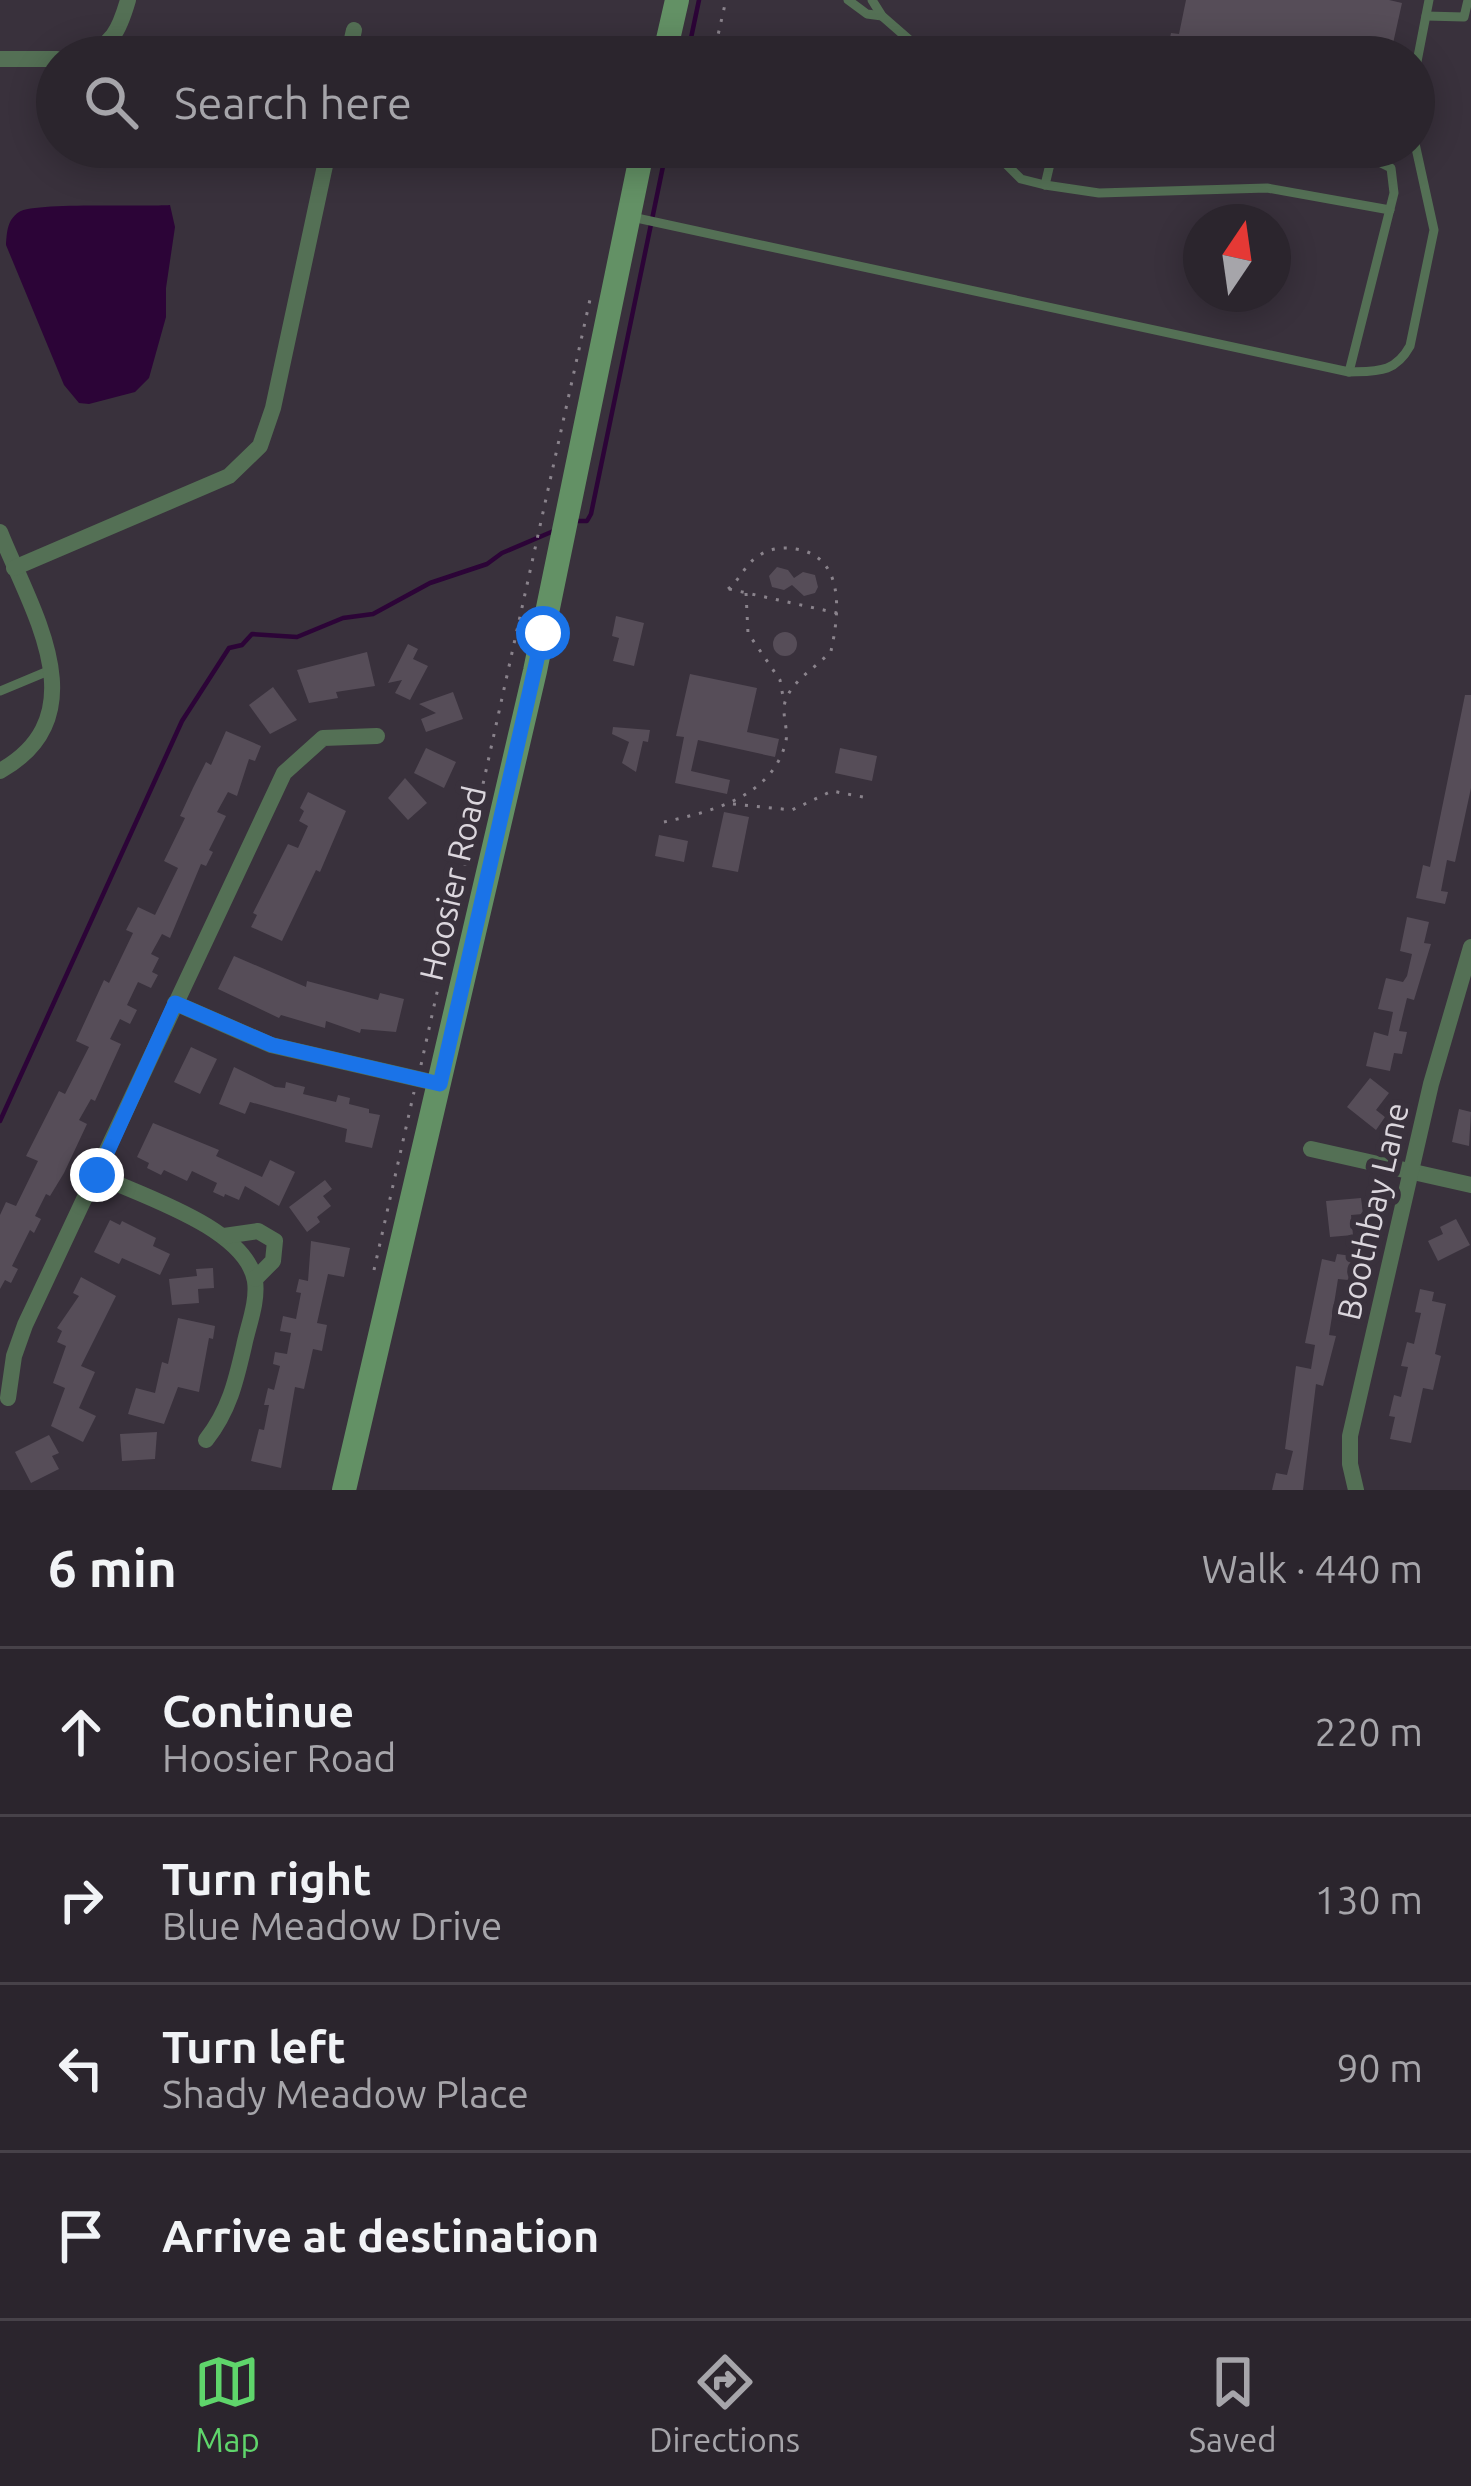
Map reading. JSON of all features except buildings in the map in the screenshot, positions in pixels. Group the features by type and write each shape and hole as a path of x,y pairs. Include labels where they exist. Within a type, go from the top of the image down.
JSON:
{"street":[{"path":"117,36 128,0"},
{"path":"670,36 677,0"},
{"path":"672,29 692,0"},
{"path":"353,36 354,30"},
{"path":"0,59 36,59"},
{"path":"14,568 212,486 247,463 260,446 273,408 324,168"},
{"name":"Hoosier Road","path":"344,1490 429,1082 535,670 639,168"},
{"path":"0,532 53,669 54,700 41,734 17,761 0,771"},
{"path":"8,1398 14,1356 25,1325 284,773 323,738 377,736"},
{"name":"Boothbay Lane","path":"1356,1490 1350,1436 1438,1057 1471,947"},
{"path":"175,1003 272,1045 429,1082"},
{"path":"1311,1149 1471,1185"},
{"path":"97,1175 235,1243 255,1279 237,1378 225,1416 206,1440"},
{"path":"224,1236 258,1231 275,1241 273,1261 255,1279"}],"lane":[{"path":"848,0 867,14 882,16"},
{"path":"872,0 905,36"},
{"path":"1422,36 1429,0"},
{"path":"1426,16 1464,17 1468,0"},
{"path":"1011,168 1021,178 1099,193 1267,188 1390,210"},
{"path":"1046,185 1050,168"},
{"path":"1349,372 1394,194 1391,168"},
{"path":"629,216 1349,372 1388,371 1402,361 1410,346 1434,230 1420,168"},
{"path":"0,691 53,669"}],"path":[{"path":"718,36 726,0"},
{"path":"373,1277 429,1082 595,278"},
{"path":"784,704 795,683 831,651 837,613 830,572 804,550 774,549 756,557 728,589 837,613"},
{"path":"664,822 731,804 751,792 782,753 787,733 781,680 748,633 746,593"},
{"path":"731,804 792,810 832,790 863,797"}],"shaded area":[{"path":"170,205 175,227 166,317 149,378 135,392 79,403 64,385 6,245 10,223 19,212 45,207"}],"waterway":[{"path":"691,36 699,0"},
{"path":"577,521 587,521 591,514 663,168"},
{"path":"0,1121 182,721 229,648 242,645 252,634 297,637 343,618 373,614 430,583 487,564 556,530"}],"route":[{"path":"97,1175 175,1003 272,1045 440,1084 543,633"}]}
